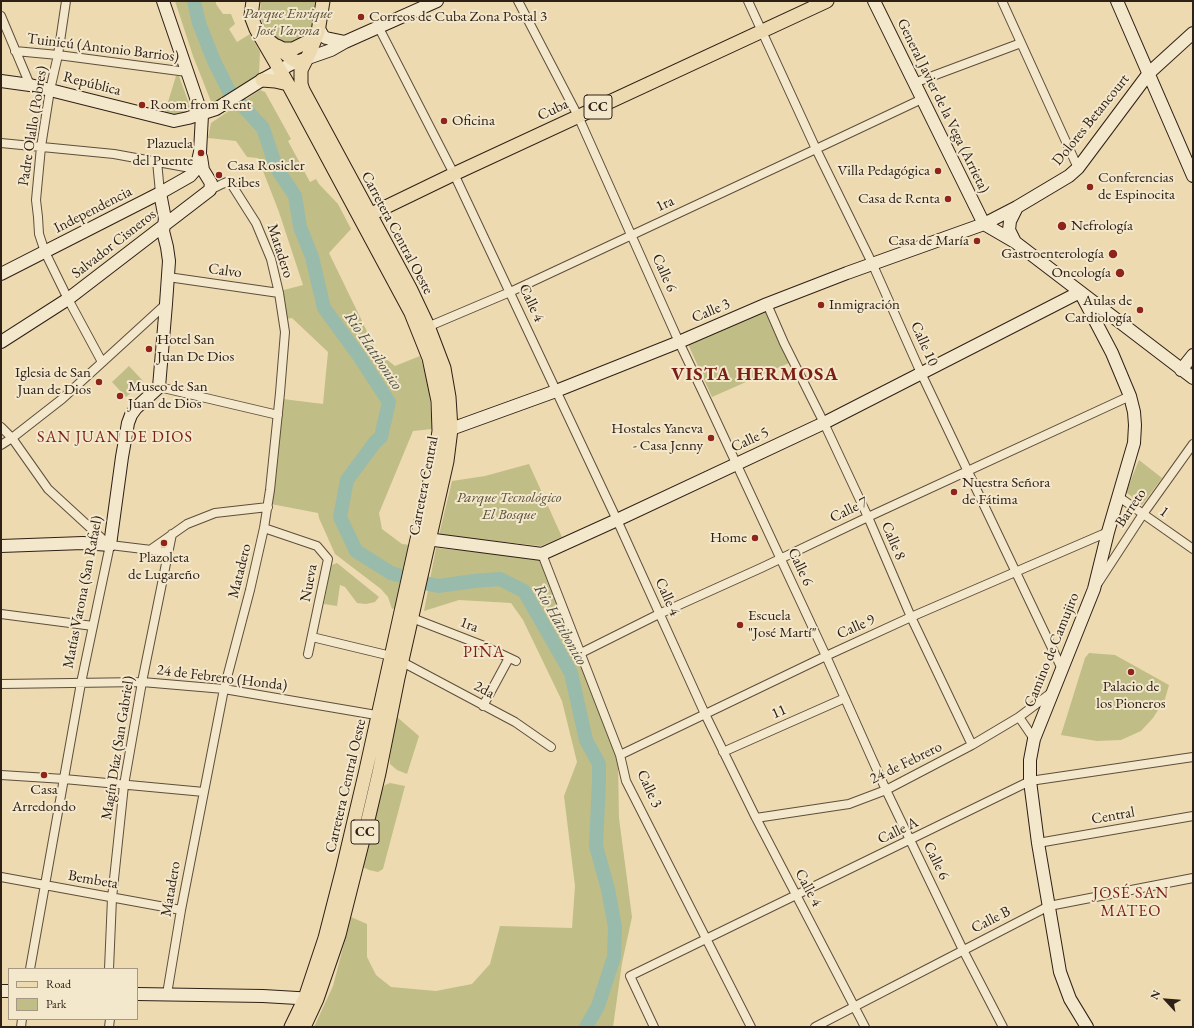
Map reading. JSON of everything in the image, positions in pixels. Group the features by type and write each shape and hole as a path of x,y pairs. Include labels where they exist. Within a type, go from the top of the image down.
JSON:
{"main road":[{"path":"158,1 164,6 202,115 200,152 203,170 200,171 211,182 210,190"},
{"name":"CC","path":"253,1 251,16 256,29 279,70"},
{"name":"Carretera Central Oeste","path":"323,1 319,29 315,42 303,60 300,77 303,90 368,220 411,313 423,328 444,368 449,397 451,429"},
{"path":"201,131 208,117 216,109 279,70 331,50 345,42 437,1"},
{"name":"Cuba","path":"368,220 383,208 454,174 666,76 761,30 827,1"},
{"name":"General Javier de la Vega (Arrieta)","path":"874,1 984,224"},
{"path":"1117,1 1193,176"},
{"path":"256,29 292,59 303,60"},
{"path":"275,45 283,49 293,49 311,40 319,29 326,38 345,42"},
{"name":"Dolores Betancourt","path":"984,224 1017,207 1069,176 1078,168 1149,73 1193,35"},
{"name":"Carretera Central Oeste","path":"279,70 288,84 342,186 368,220 410,288 423,328 434,378 438,401 439,431 423,544 408,614 396,659 349,870 325,938 304,1027"},
{"name":"República","path":"1,81 30,85 174,121 201,131"},
{"path":"260,82 288,84"},
{"name":"República","path":"174,121 202,115 216,109"},
{"name":"Independencia","path":"1,274 200,171"},
{"name":"Salvador Cisneros","path":"1,342 68,299 163,228 210,190"},
{"path":"159,387 168,277 167,247 163,228 165,219 160,193"},
{"path":"1015,242 1009,230 1010,221 1017,207"},
{"path":"984,224 1015,242 1193,378"},
{"name":"Calle 3","path":"451,429 556,391 679,342 767,304 872,263 984,224"},
{"name":"Calle 5","path":"542,554 824,423 1080,292"},
{"name":"Camino de Camujiro","path":"1080,292 1112,353 1130,396 1134,412 1134,443 1108,532 1094,589 1034,739 1030,760 1030,781 1038,843 1060,972 1070,999 1087,1027"},
{"path":"1182,370 1193,355"},
{"name":"Matías Varona (San Rafael)","path":"110,545 128,423 136,408 159,387"},
{"name":"Carretera Central","path":"423,544 447,461 451,429"},
{"path":"1,546 83,543 110,545"},
{"path":"423,544 542,554"},
{"path":"138,994 311,998"},
{"name":"Carretera Central Oeste","path":"291,1027 311,998"}],"street":[{"name":"Padre Olallo (Pobres)","path":"66,1 58,55 50,90 41,147 36,200 39,234 45,252 68,299 102,362"},
{"name":"Calle 6","path":"518,1 578,116 679,342 826,656 886,790 963,950 1003,1027"},
{"name":"Calle 10","path":"748,1 816,150 872,263 921,373 1062,669"},
{"path":"1002,1 1078,168"},
{"path":"1,16 30,85"},
{"name":"Calle 4","path":"379,28 454,174 617,520 723,752 865,1027"},
{"path":"914,83 1021,43"},
{"name":"Tuinicú (Antonio Barrios)","path":"15,51 58,55 187,72"},
{"name":"1ra","path":"423,328 510,292 816,150 922,99"},
{"path":"1,143 114,154 157,161 200,171"},
{"path":"157,161 160,193"},
{"name":"Matadero","path":"167,994 181,910 224,689 250,590 268,507 285,332 279,293 271,259 256,223 230,182 210,190"},
{"name":"Calvo","path":"168,277 279,293"},
{"path":"1,444 12,438 62,399 166,304"},
{"name":"Calle 8","path":"767,304 784,343 824,423 868,517 911,617 972,745"},
{"path":"159,387 278,415"},
{"name":"Calle 7","path":"581,653 659,614 781,559 868,517 1130,396"},
{"path":"1,427 12,438 48,489 110,545 168,552"},
{"name":"Barreto","path":"1094,589 1143,514 1193,444"},
{"name":"1","path":"1119,497 1193,549"},
{"path":"150,550 187,524 215,513 268,507"},
{"name":"Nueva","path":"264,528 317,546 328,559 308,654"},
{"name":"Calle 9","path":"620,755 911,617 1108,532"},
{"name":"Magín Díaz (San Gabriel)","path":"109,968 112,898 124,785 142,682 172,534"},
{"name":"Matías Varona (San Rafael)","path":"30,968 81,683 110,545"},
{"name":"Calle 3","path":"542,554 620,755 626,781 751,1027"},
{"path":"1,614 93,626"},
{"name":"1ra","path":"408,614 513,659 483,706"},
{"path":"312,637 396,659"},
{"name":"2da","path":"396,659 515,722 551,747"},
{"name":"24 de Febrero (Honda)","path":"1,684 142,682 224,689 384,717"},
{"name":"24 de Febrero","path":"756,818 849,804 886,790 972,745 1019,717 1052,692"},
{"name":"11","path":"723,752 845,698"},
{"path":"1019,717 1034,739"},
{"name":"Calle A","path":"654,1027 630,976 797,896 1030,781 1193,757"},
{"path":"1,775 64,779 204,792"},
{"name":"Central","path":"1038,843 1193,816"},
{"name":"Bembeta","path":"1,877 181,910"},
{"name":"Calle B","path":"815,1027 1049,906 1193,878"}],"green space":[{"path":"175,1 216,1 216,4 223,14 231,14 235,24 229,29 237,42 250,34 260,52 259,75 212,104 193,56"},
{"name":"Parque Enrique José Varona","path":"261,1 316,1 312,30 306,38 296,44 286,44 272,37 264,27 261,19"},
{"path":"176,76 179,76 192,112 173,118 164,115"},
{"path":"260,90 265,92 291,139 288,141 310,182 316,179 338,204 351,229 329,253 377,352 395,366 420,356 429,387 432,429 413,431 379,513 382,529 402,544 410,545 395,608 392,609 388,597 381,589 335,554 318,513 271,504 283,399 323,404 328,352 292,318 286,319 280,291 303,285 279,212 258,158 247,157 236,141 208,138 211,123"},
{"path":"765,311 789,363 712,397 688,344"},
{"path":"129,366 143,381 126,397 112,382"},
{"path":"1139,460 1162,478 1142,505 1126,492"},
{"name":"Parque Tecnológico El Bosque","path":"529,464 562,537 541,546 439,535 452,481 485,476"},
{"path":"436,548 539,558 580,653 618,763 619,818 632,917 622,963 613,1027 314,1027 333,986 351,917 367,924 367,957 376,975 391,987 436,991 472,984 490,964 500,926 572,928 575,886 564,796 577,762 562,701 523,620 511,603 459,600 424,611"},
{"path":"337,563 379,597 375,602 366,604 357,603 345,587 340,585 337,606 324,604 332,565"},
{"path":"1089,653 1115,655 1169,685 1165,699 1153,718 1141,731 1121,740 1097,741 1061,735 1085,658"},
{"path":"397,717 419,736 407,774 397,770 390,764"},
{"path":"390,783 405,786 383,869 378,872 363,867 363,864 381,791 385,785"}],"waterway":[{"name":"Río Hatibonico","path":"194,1 199,23 214,61 229,91 263,128 276,167 295,196 300,227 312,257 324,308 359,356 389,402 381,437 376,441 347,480 340,517 356,551 391,573 429,584 438,586 500,579 524,591 571,673 586,740 599,764 596,846 608,889 615,927 614,957 598,1006 586,1027"}],"place":[{"name":"Correos de Cuba Zona Postal 3","path":"361,17"},
{"name":"Room from Rent","path":"142,105"},
{"name":"Oficina","path":"444,121"},
{"name":"Plazuela del Puente","path":"201,153"},
{"name":"Villa Pedagógica","path":"938,171"},
{"name":"Casa Rosicler Ribes","path":"219,175"},
{"name":"Conferencias de Espinocita","path":"1090,187"},
{"name":"Casa de Renta","path":"948,199"},
{"name":"Nefrología","path":"1062,226"},
{"name":"Casa de María","path":"977,241"},
{"name":"Gastroenterología","path":"1113,254"},
{"name":"Oncología","path":"1120,273"},
{"name":"Inmigración","path":"821,305"},
{"name":"Aulas de Cardiología","path":"1140,310"},
{"name":"Hotel San Juan De Dios","path":"149,349"},
{"name":"Iglesia de San Juan de Dios","path":"99,382"},
{"name":"Museo de San Juan de Dios","path":"120,396"},
{"name":"Hostales Yaneva - Casa Jenny","path":"711,438"},
{"name":"Nuestra Señora de Fátima","path":"954,492"},
{"name":"Home","path":"755,538"},
{"name":"Plazoleta de Lugareño","path":"164,543"},
{"name":"Escuela \"José Martí\"","path":"740,625"},
{"name":"Palacio de los Pioneros","path":"1131,672"},
{"name":"Casa Arredondo","path":"44,775"}],"district":[{"name":"VISTA HERMOSA","path":"755,375"},
{"name":"SAN JUAN DE DIOS","path":"115,438"},
{"name":"PIÑA","path":"484,653"},
{"name":"JOSÉ SAN MATEO","path":"1131,903"}]}
